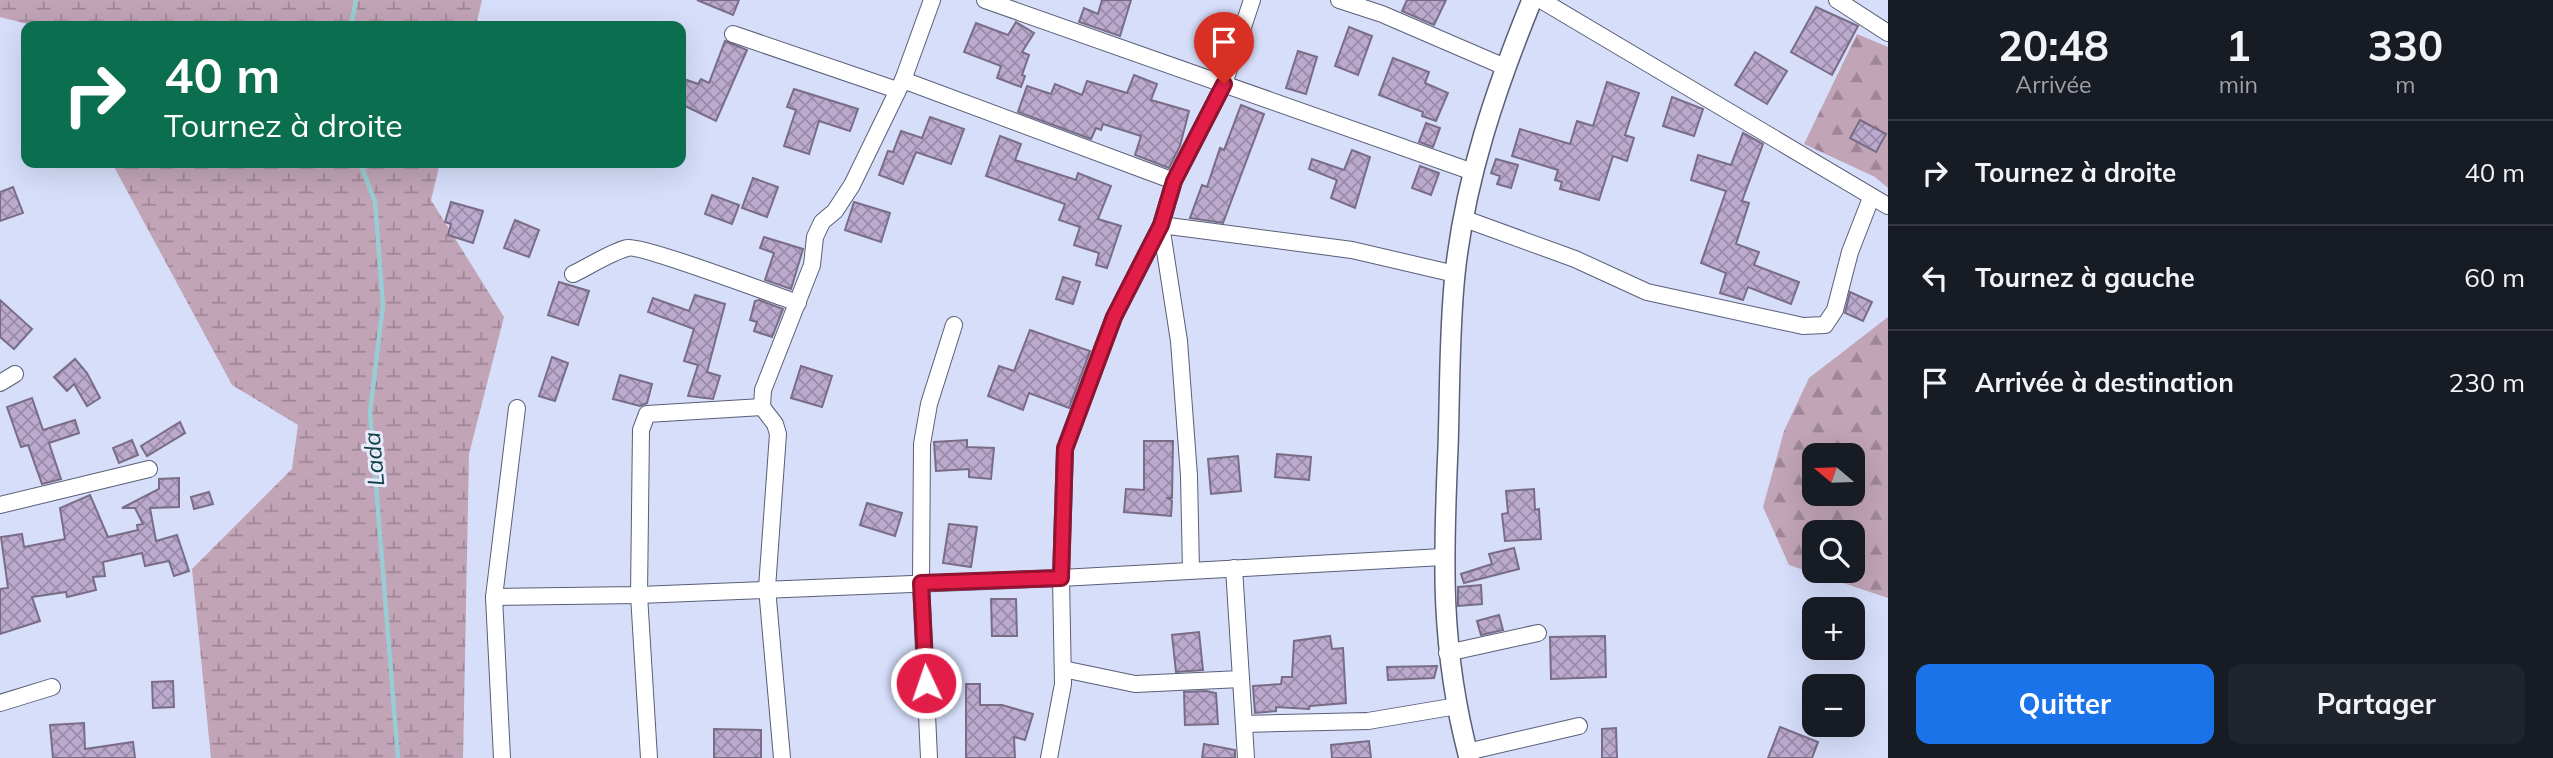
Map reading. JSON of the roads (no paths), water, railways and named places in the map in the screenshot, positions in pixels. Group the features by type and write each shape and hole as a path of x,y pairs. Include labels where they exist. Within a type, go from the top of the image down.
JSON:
{"street":[{"path":"782,758 767,588 778,435 775,424 762,407 763,390 812,265 815,237 822,222 835,211 852,185 900,85 932,0"},
{"path":"985,0 1473,172"},
{"path":"1049,758 1063,684 1061,578 1065,449 1114,317 1161,225 1174,181 1224,84 1252,0"},
{"path":"1339,0 1385,7 1505,67"},
{"path":"1532,0 1505,67 1473,172 1455,274 1443,556 1447,653 1468,755 1579,726"},
{"path":"1541,0 1888,206"},
{"path":"1836,0 1888,33"},
{"path":"733,34 900,85 1174,181"},
{"path":"1465,219 1575,259 1647,292 1803,326 1825,324 1835,310 1850,252 1871,198"},
{"path":"1161,225 1352,250 1455,274"},
{"path":"1161,225 1179,341 1189,477 1191,570"},
{"path":"573,274 629,247 660,253 690,267 798,303"},
{"path":"929,758 921,583 922,444 929,404 954,325"},
{"path":"0,383 15,374"},
{"path":"649,758 639,595 641,430 647,414 762,407"},
{"path":"502,758 494,597 517,408"},
{"path":"0,505 149,470"},
{"path":"494,597 639,595 1061,578 1443,556"},
{"path":"1234,568 1246,758"},
{"path":"1447,653 1538,633"},
{"path":"1063,669 1135,684 1241,679"},
{"path":"0,702 52,687"},
{"path":"1244,724 1368,721 1457,706"}],"waterway":[{"name":"Lada","path":"352,21 356,0"},
{"name":"Lada","path":"362,168 375,202 383,305 370,412 398,758"}]}
